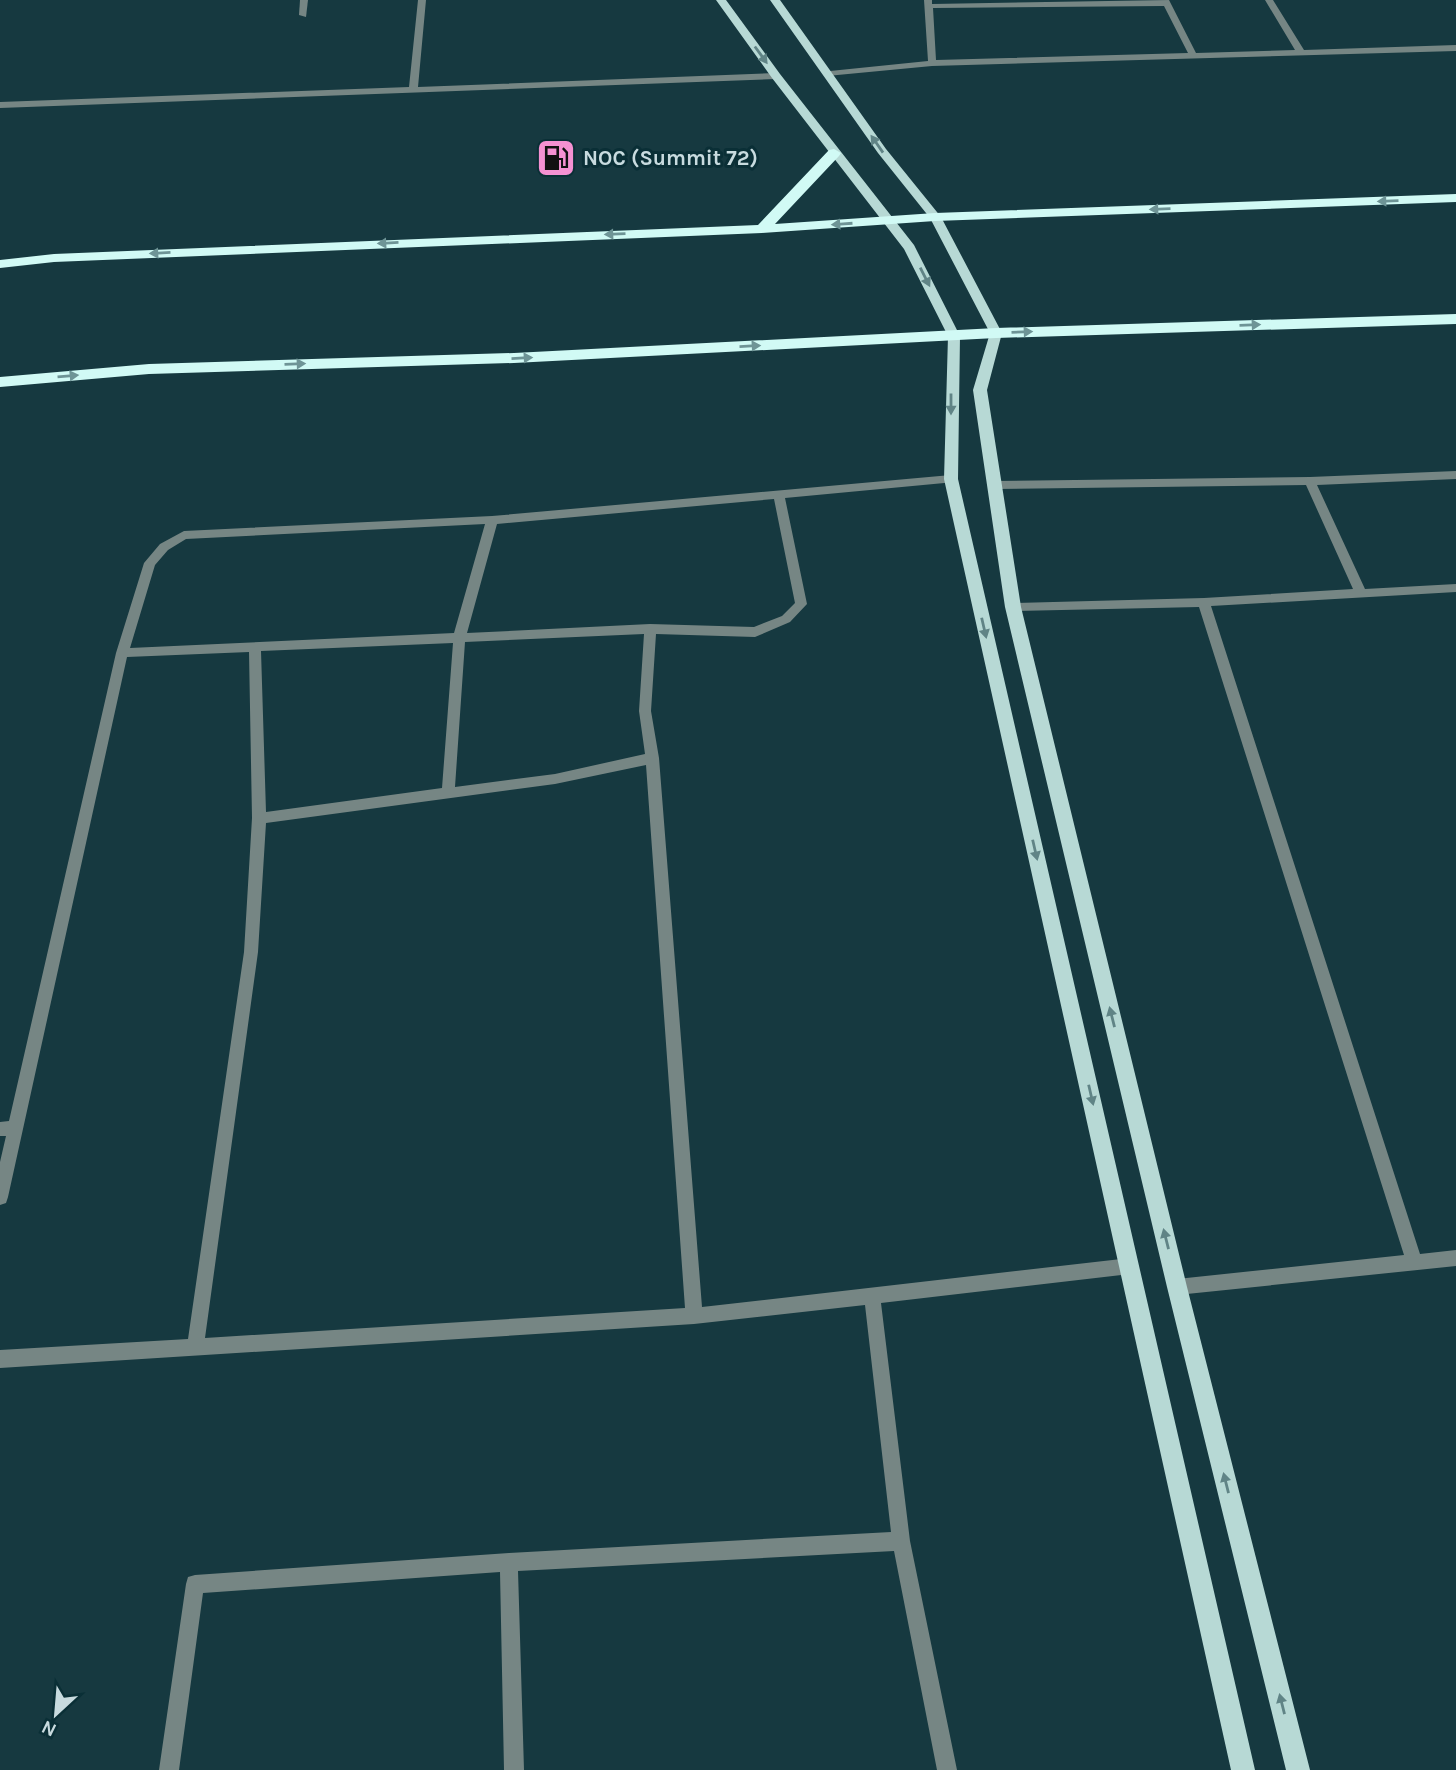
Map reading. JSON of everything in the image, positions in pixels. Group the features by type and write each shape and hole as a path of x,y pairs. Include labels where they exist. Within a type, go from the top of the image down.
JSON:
{"highway":[{"path":"762,229 834,153"},
{"path":"0,264 68,258 762,229 934,217 1456,198"},
{"path":"0,382 149,369 514,358 996,333 1456,319"}],"main road":[{"path":"721,0 834,153 891,220 910,248 954,336 951,479 1243,1770"},
{"path":"775,0 882,151 934,217 996,333 980,390 1013,607 1177,1287 1298,1770"}],"street":[{"path":"303,15 304,0"},
{"path":"413,90 422,0"},
{"path":"1269,0 1301,54"},
{"path":"932,63 928,3 1167,2 1194,57"},
{"path":"830,74 932,63 1456,48"},
{"path":"0,105 776,76"},
{"path":"995,485 1310,481 1456,475"},
{"path":"0,1197 8,1128 121,653 149,563 164,547 184,535 492,520 951,479"},
{"path":"1310,481 1360,591"},
{"path":"121,653 650,629 755,632 786,619 801,604 779,495"},
{"path":"448,793 459,639 492,520"},
{"path":"1013,607 1204,601 1456,588"},
{"path":"1204,601 1414,1262"},
{"path":"650,629 645,711 652,758 694,1317"},
{"path":"195,1347 251,952 259,818 255,649"},
{"path":"259,818 555,779 652,758"},
{"path":"1177,1287 1456,1258"},
{"path":"0,1359 694,1317 1130,1266"},
{"path":"872,1296 901,1541 947,1770"},
{"path":"169,1770 195,1584 509,1562 901,1541"},
{"path":"509,1562 514,1770"}],"place":[{"name":"NOC (Summit 72)","path":"556,158"}]}
